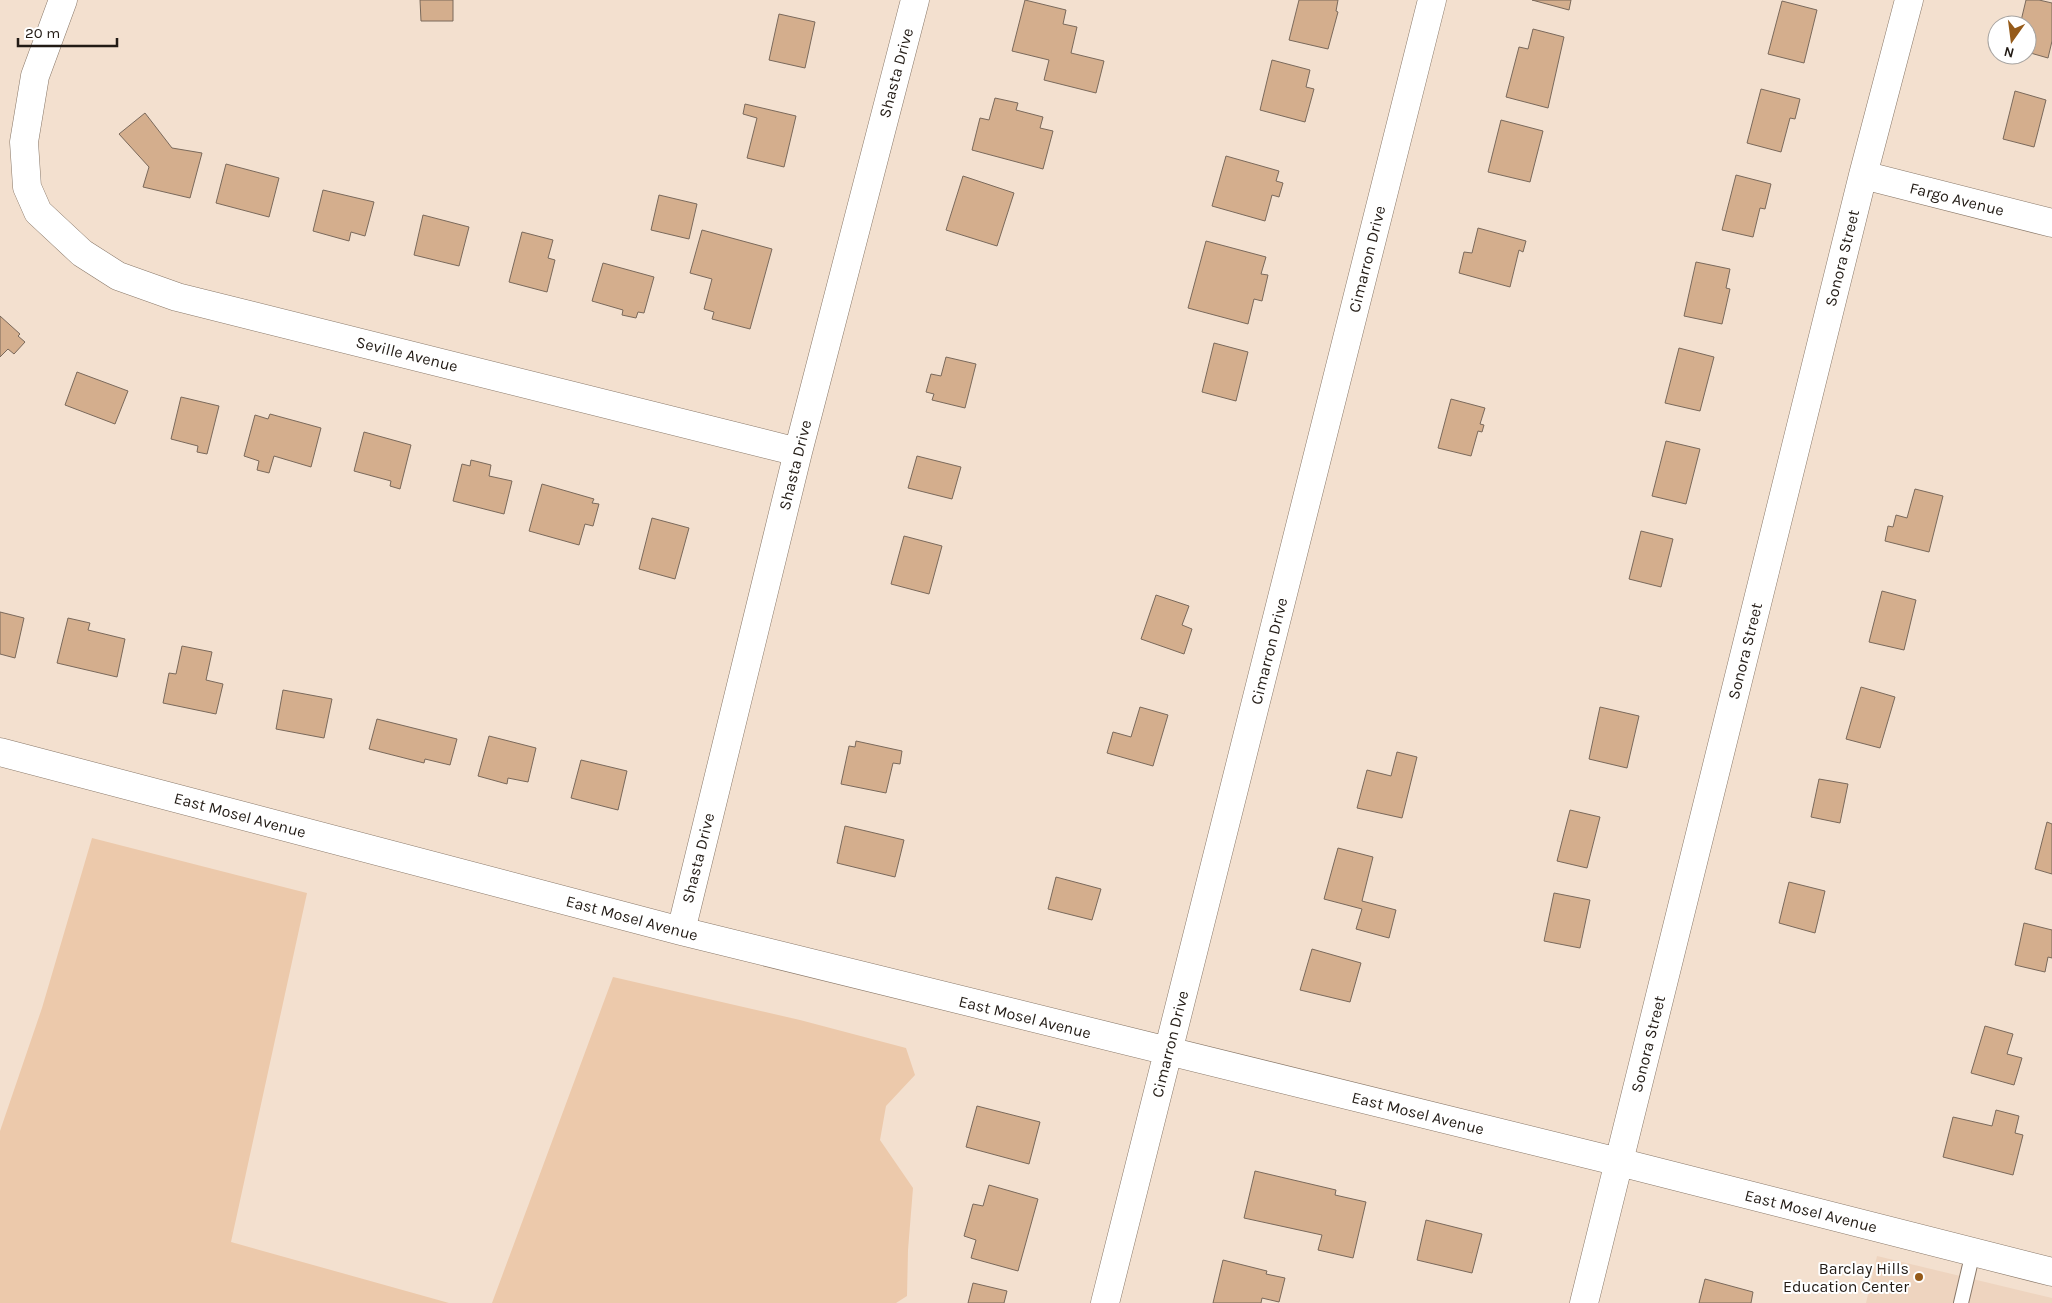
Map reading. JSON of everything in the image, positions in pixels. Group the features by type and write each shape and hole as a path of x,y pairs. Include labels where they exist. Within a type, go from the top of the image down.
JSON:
{"street":[{"name":"Seville Avenue","path":"63,0 35,76 24,142 27,187 38,212 82,254 118,276 177,297 798,452"},
{"name":"Shasta Drive","path":"681,931 798,452 915,0"},
{"name":"Cimarron Drive","path":"1106,1303 1432,0"},
{"name":"Sonora Street","path":"1584,1303 1863,175 1909,0"},
{"name":"Fargo Avenue","path":"1863,175 2052,223"},
{"name":"East Mosel Avenue","path":"0,752 681,931 1619,1162 2052,1272"}],"lane":[{"path":"1961,1303 1973,1252"}],"shaded area":[{"path":"92,838 307,893 231,1242 449,1303 0,1303 0,1131 42,1008"},
{"path":"613,977 800,1020 906,1048 915,1075 886,1106 880,1140 913,1188 908,1250 907,1296 896,1303 492,1303"},
{"name":"Barclay Hills Education Center","path":"1877,1256 2052,1298 2052,1303 1866,1303"}],"building":[{"path":"420,0 453,0 453,21 421,21"},
{"path":"1025,0 1066,10 1063,24 1077,27 1071,53 1104,61 1096,93 1044,80 1049,60 1012,51"},
{"path":"1299,0 1338,0 1336,11 1338,12 1328,49 1289,40"},
{"path":"1532,0 1571,0 1569,10"},
{"path":"2026,0 2052,3 2052,41 2048,58 2037,55 2037,15 2022,15"},
{"path":"1782,1 1817,10 1804,63 1768,54"},
{"path":"779,14 815,22 805,68 769,60"},
{"path":"1533,29 1564,37 1548,108 1506,97 1519,47 1528,49"},
{"path":"1272,60 1310,70 1306,87 1314,89 1305,122 1260,110"},
{"path":"1761,89 1800,99 1795,119 1790,118 1781,152 1747,143"},
{"path":"2015,91 2046,100 2034,147 2003,139"},
{"path":"995,98 1018,103 1016,110 1043,117 1040,128 1053,131 1043,169 972,150 980,118 989,120"},
{"path":"745,104 796,116 784,167 747,158 757,118 743,114"},
{"path":"145,113 172,148 202,153 190,198 143,187 149,167 119,134"},
{"path":"1501,120 1543,131 1530,182 1488,172"},
{"path":"1226,156 1279,171 1276,181 1283,183 1279,197 1272,195 1265,221 1212,206"},
{"path":"226,164 279,178 269,217 216,203"},
{"path":"1736,175 1771,184 1765,209 1760,208 1753,237 1722,230"},
{"path":"963,176 1014,193 997,246 946,230"},
{"path":"323,190 374,202 365,236 351,232 349,241 313,231"},
{"path":"659,195 697,204 689,239 651,230"},
{"path":"423,215 469,227 459,266 414,255"},
{"path":"1478,228 1526,241 1523,252 1519,250 1510,287 1459,273 1464,252 1472,253"},
{"path":"702,230 772,249 750,329 712,319 714,312 704,309 712,279 690,273"},
{"path":"522,232 553,240 548,258 555,260 547,292 509,282"},
{"path":"1206,241 1266,257 1261,274 1268,275 1262,301 1254,299 1248,324 1188,308"},
{"path":"1696,262 1730,269 1726,288 1730,289 1722,324 1684,316"},
{"path":"603,263 654,277 644,313 638,312 636,318 622,315 623,310 592,301"},
{"path":"0,316 20,334 18,336 25,342 14,354 8,349 0,357"},
{"path":"1214,343 1248,352 1236,401 1202,392"},
{"path":"1679,348 1714,357 1700,411 1665,403"},
{"path":"946,357 976,364 965,408 932,400 934,394 926,392 931,374 941,376"},
{"path":"77,372 128,391 115,424 65,405"},
{"path":"181,397 219,406 207,454 197,452 198,446 171,439"},
{"path":"1451,399 1485,408 1480,424 1484,425 1482,432 1478,431 1471,456 1438,448"},
{"path":"270,414 321,428 311,467 274,456 269,473 257,470 259,461 244,456 255,415 268,419"},
{"path":"364,432 411,445 400,489 390,486 391,481 354,471"},
{"path":"1666,441 1700,449 1686,504 1652,496"},
{"path":"917,456 961,467 952,499 908,488"},
{"path":"471,460 491,465 489,476 512,481 504,514 453,501 462,464 470,466"},
{"path":"542,484 594,499 592,503 599,504 593,526 585,524 579,545 529,531"},
{"path":"1915,489 1943,496 1929,552 1885,541 1888,526 1893,527 1896,515 1907,518"},
{"path":"652,518 689,528 675,579 639,569"},
{"path":"1641,531 1673,539 1661,587 1629,579"},
{"path":"904,536 942,546 929,594 891,584"},
{"path":"1882,591 1916,600 1904,650 1869,642"},
{"path":"1156,595 1189,606 1182,625 1192,629 1184,654 1141,639"},
{"path":"0,612 24,618 15,658 0,654"},
{"path":"68,618 90,623 88,630 125,639 117,677 57,663"},
{"path":"182,646 212,652 206,680 223,684 216,714 163,703 169,673 176,674"},
{"path":"1861,687 1895,697 1880,748 1846,739"},
{"path":"283,690 332,699 324,738 276,729"},
{"path":"1140,707 1168,715 1153,766 1107,753 1113,732 1131,737"},
{"path":"1600,707 1639,716 1627,768 1589,759"},
{"path":"377,719 457,739 450,765 425,759 424,763 369,749"},
{"path":"489,736 536,748 528,782 508,778 507,784 478,776"},
{"path":"856,741 902,751 900,764 893,763 886,793 841,784 849,746 855,747"},
{"path":"1397,752 1417,757 1402,818 1357,808 1367,770 1391,776"},
{"path":"581,760 627,771 618,810 571,798"},
{"path":"1819,779 1848,784 1840,823 1811,817"},
{"path":"1570,810 1600,817 1587,868 1557,861"},
{"path":"2047,822 2052,824 2052,874 2035,869"},
{"path":"845,826 904,840 895,877 837,863"},
{"path":"1338,848 1373,857 1362,901 1396,910 1389,938 1356,929 1362,909 1324,899"},
{"path":"1056,877 1101,889 1092,920 1048,909"},
{"path":"1789,882 1825,891 1815,933 1779,923"},
{"path":"1554,893 1590,900 1580,948 1544,941"},
{"path":"2024,923 2052,930 2052,958 2048,957 2045,972 2015,965"},
{"path":"1312,949 1361,963 1350,1002 1300,990"},
{"path":"1985,1026 2013,1034 2007,1054 2022,1058 2014,1085 1971,1073"},
{"path":"977,1106 1040,1122 1029,1164 966,1147"},
{"path":"1996,1110 2019,1116 2015,1133 2023,1135 2013,1175 1943,1157 1953,1117 1992,1126"},
{"path":"1255,1171 1336,1190 1335,1195 1366,1202 1353,1258 1318,1250 1322,1235 1244,1218"},
{"path":"989,1185 1038,1199 1018,1271 971,1258 976,1240 964,1236 973,1204 983,1206"},
{"path":"1426,1220 1482,1234 1472,1273 1417,1260"},
{"path":"1223,1260 1267,1271 1266,1274 1285,1278 1279,1302 1262,1298 1261,1303 1213,1303"},
{"path":"1705,1279 1753,1292 1751,1303 1699,1303"},
{"path":"973,1283 1007,1291 1004,1303 968,1303"}],"place":[{"name":"Barclay Hills Education Center","path":"1919,1277"}]}
